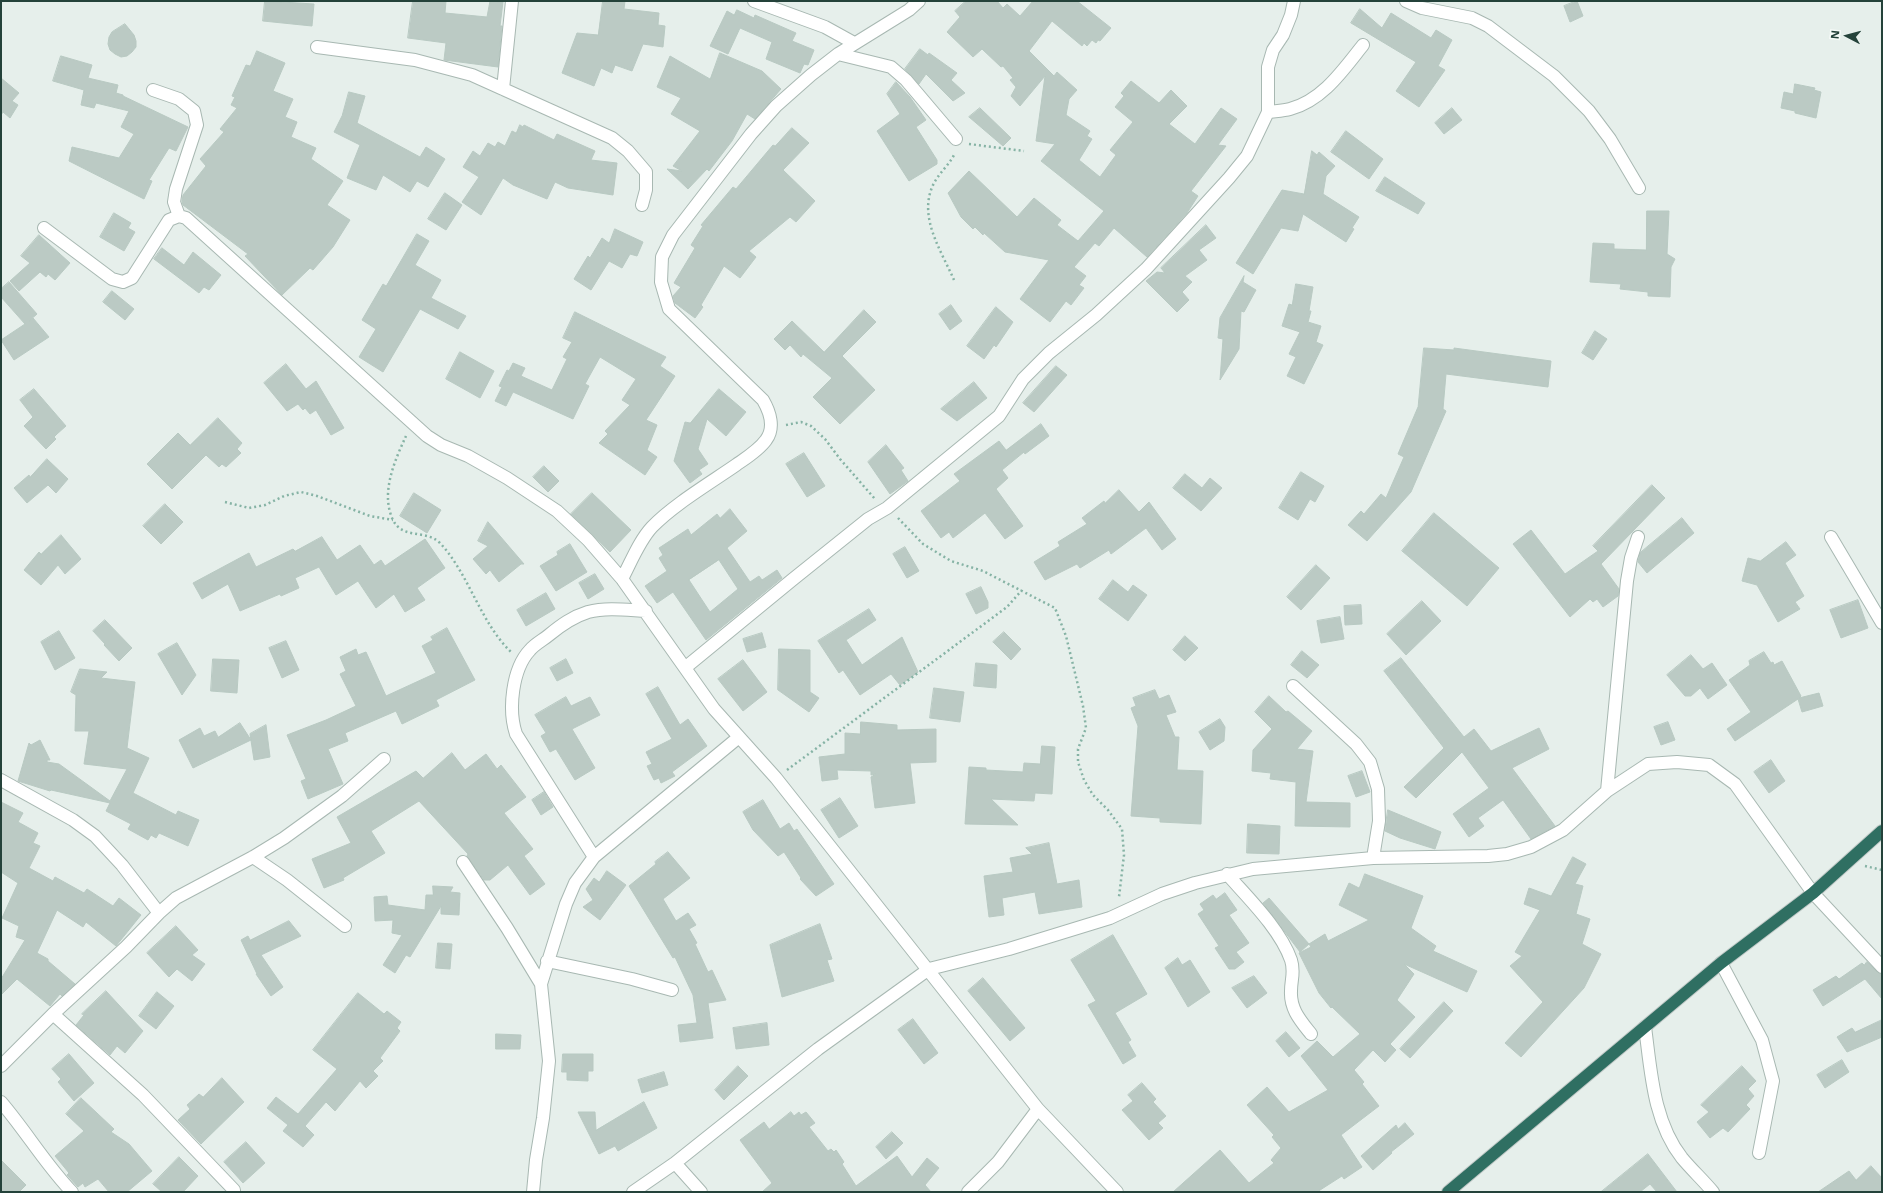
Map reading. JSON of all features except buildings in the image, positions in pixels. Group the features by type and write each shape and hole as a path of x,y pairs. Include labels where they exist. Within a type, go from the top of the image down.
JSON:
{"highway":[{"path":"1448,1192 1721,963 1813,893 1882,831"}],"street":[{"path":"503,89 512,1"},
{"path":"754,1 825,27 854,43"},
{"path":"622,579 636,551 652,527 669,512 749,456 766,440 770,429 769,409 763,400 669,308 661,282 662,257 673,235 751,134 776,106 811,75 838,54 909,10 919,1"},
{"path":"686,667 868,519 886,509 999,416 1023,379 1049,353 1096,315 1146,269 1229,178 1246,156 1268,112 1268,67 1272,50 1291,15 1294,1"},
{"path":"1406,1 1422,8 1472,18 1488,26 1554,76 1589,111 1610,139 1639,188"},
{"path":"1268,112 1289,110 1311,100 1334,81 1363,45"},
{"path":"317,47 402,58 438,65 472,75 612,138 618,142 646,172 646,190 642,205"},
{"path":"838,54 891,67 906,80 956,140"},
{"path":"153,90 179,100 194,111 197,125 176,189 174,202 179,216"},
{"path":"44,228 112,279 123,282 132,278 169,220 179,216 186,218 427,436 441,445 468,456 507,478 557,511 588,540 622,579 686,667 714,709 776,778 929,969 1038,1109 1117,1192"},
{"path":"1831,536 1882,623"},
{"path":"1607,791 1627,581 1631,558 1638,537"},
{"path":"594,857 516,734 512,721 512,706 516,676 521,662 529,650 566,621 576,616 602,610 646,611"},
{"path":"1293,686 1356,744 1370,762 1378,789 1379,821 1373,858"},
{"path":"532,1192 543,1118 549,1061 541,984 566,904 575,883 594,857 738,737"},
{"path":"1,1066 53,1014 126,947 159,912 176,898 253,857 342,796 384,759"},
{"path":"633,1192 675,1163 818,1049 929,969 1010,949 1110,918 1162,894 1227,874 1253,868 1373,858 1488,856 1507,854 1531,847 1563,830 1607,791 1648,764 1676,762 1709,765 1735,784 1813,893 1882,967"},
{"path":"1,780 73,820 95,836 122,865 159,912"},
{"path":"253,857 287,880 346,926"},
{"path":"463,862 507,928 541,984"},
{"path":"1227,874 1284,943 1294,973 1291,990 1291,1003 1296,1015 1311,1034"},
{"path":"547,961 632,979 672,990"},
{"path":"1721,963 1762,1040 1773,1081 1759,1153"},
{"path":"53,1014 143,1095 229,1184 234,1192"},
{"path":"1645,1027 1655,1100 1668,1136 1682,1158 1713,1192"},
{"path":"1,1102 56,1175 72,1192"},
{"path":"968,1192 998,1162 1038,1109"},
{"path":"675,1163 701,1192"}],"path":[{"path":"954,280 928,220 933,185 940,173 954,156 957,150 956,140 1024,152"},
{"path":"770,429 801,422 811,426 825,439 840,459 886,509 923,544 951,561 983,571 1055,608 1066,636 1083,706 1086,728 1078,749 1078,762 1084,780 1093,795 1108,810 1122,829 1124,855 1120,894 1110,918"},
{"path":"412,424 390,475 389,504 393,520 400,530 412,534 427,536 439,542 450,557 504,645 521,662"},
{"path":"225,502 249,508 265,505 284,496 301,492 370,516 393,520"},
{"path":"776,778 1007,607 1022,590"}]}
